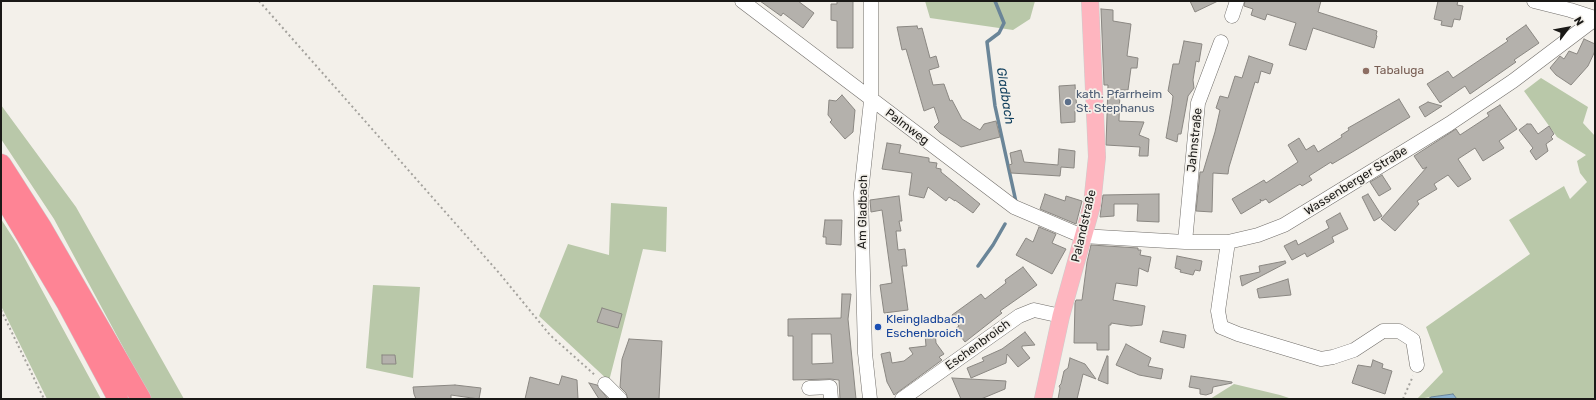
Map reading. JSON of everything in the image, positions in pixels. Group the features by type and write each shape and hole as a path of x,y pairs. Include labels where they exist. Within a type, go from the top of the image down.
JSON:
{"highway":[{"path":"1,164 42,228 141,399"},
{"path":"1,193 67,304 118,399"}],"main road":[{"name":"Palandstraße","path":"1043,399 1061,316 1082,236 1092,205 1097,157 1090,1"}],"street":[{"name":"Palmweg","path":"742,1 871,101 1014,207 1082,236"},
{"name":"Am Gladbach","path":"870,399 865,353 861,193 871,101 871,1"},
{"path":"1232,16 1237,1"},
{"path":"1534,1 1570,10 1595,19"},
{"name":"Wassenberger Straße","path":"1082,236 1185,242 1228,242 1258,235 1284,226 1507,85 1595,19"},
{"name":"Jahnstraße","path":"1185,242 1198,103 1221,42"},
{"path":"1228,242 1218,311 1221,327 1238,334 1321,359 1333,358 1354,350 1383,331 1399,330 1413,340 1417,365"},
{"name":"Eschenbroich","path":"902,399 1019,316 1034,310 1061,316"},
{"path":"605,384 620,399"},
{"path":"809,388 830,387 831,399"}],"path":[{"path":"259,1 500,274 550,335 605,384"},
{"path":"1,310 44,399"},
{"path":"1403,399 1417,365"}],"green space":[{"path":"925,1 1035,1 1030,19 1013,30 930,18"},
{"path":"1541,78 1588,107 1583,123 1595,136 1595,399 1457,399 1453,394 1417,399 1443,372 1426,327 1530,254 1509,220 1564,186 1570,199 1587,182 1580,173 1577,161 1586,155 1557,137 1524,91"},
{"path":"1,105 76,207 184,399 151,399 54,219 1,139"},
{"path":"611,203 667,207 666,252 643,249 609,381 539,316 568,244 609,255"},
{"path":"1,219 17,244 101,399 47,399 1,306"},
{"path":"373,285 420,287 413,378 366,368"},
{"path":"1234,384 1280,395 1292,399 1210,399"}],"water":[{"path":"1453,394 1457,399 1428,399 1431,397"}],"building":[{"path":"760,1 798,1 814,13 803,28 783,13 781,16"},
{"path":"837,1 853,1 853,48 837,48 837,21 831,20 831,4 837,4"},
{"path":"1190,1 1218,1 1195,12"},
{"path":"1245,1 1321,1 1318,12 1377,31 1374,48 1313,28 1306,50 1289,45 1296,23 1267,14 1265,20 1251,15 1253,9 1244,6"},
{"path":"1438,1 1458,1 1457,5 1463,6 1460,20 1454,19 1452,27 1441,25 1442,21 1434,19"},
{"path":"1101,9 1113,10 1113,21 1131,24 1127,56 1138,58 1137,68 1131,68 1128,90 1120,90 1119,121 1144,122 1139,135 1149,139 1148,156 1139,156 1140,147 1106,145 1108,85 1104,85"},
{"path":"1526,25 1539,43 1514,60 1516,62 1470,94 1465,86 1440,103 1427,84 1448,71 1453,78 1508,41 1506,39"},
{"path":"917,26 918,29 922,28 930,58 936,56 939,67 929,70 933,85 944,84 950,101 952,100 962,119 980,130 984,124 996,121 1000,137 961,147 940,133 934,127 939,122 934,107 924,111 906,49 902,50 897,27"},
{"path":"1584,39 1595,44 1595,51 1588,66 1571,85 1556,75 1550,68 1560,56 1564,59 1569,51 1577,54"},
{"path":"1184,41 1202,44 1199,62 1196,61 1193,80 1194,88 1188,96 1181,134 1178,134 1177,142 1166,138 1173,96 1168,91 1173,64 1179,64"},
{"path":"1249,56 1273,64 1270,74 1261,71 1258,83 1255,82 1228,174 1213,173 1212,212 1196,211 1200,172 1203,172 1215,132 1220,110 1216,108 1220,96 1228,98 1235,76 1242,78"},
{"name":"kath. Pfarrheim St. Stephanus","path":"1075,85 1077,111 1075,111 1075,122 1061,123 1059,86"},
{"path":"842,95 855,110 853,132 845,139 830,122 832,120 828,115 829,100 836,101"},
{"path":"1399,99 1410,117 1332,164 1331,162 1309,176 1312,180 1302,186 1300,184 1269,203 1266,199 1262,201 1260,199 1261,202 1241,214 1232,199 1264,180 1266,183 1298,162 1288,145 1299,138 1306,150 1314,145 1318,152 1342,137 1341,135 1349,130 1348,128"},
{"path":"1428,102 1442,106 1425,117 1419,107"},
{"path":"1500,105 1517,129 1499,141 1504,148 1483,161 1475,148 1458,159 1471,179 1458,187 1448,175 1434,184 1437,189 1417,201 1419,204 1395,231 1381,219 1427,167 1423,169 1414,156 1456,129 1460,135 1489,116 1487,113"},
{"path":"1527,124 1531,124 1538,134 1549,126 1554,134 1551,137 1553,139 1546,144 1548,151 1536,160 1530,151 1533,148 1519,130"},
{"path":"887,143 901,145 899,153 929,158 929,162 937,163 936,168 941,169 941,172 980,204 973,213 949,197 946,201 928,187 924,198 909,195 912,173 882,169"},
{"path":"1059,149 1075,151 1074,168 1061,167 1060,176 1011,173 1009,165 1012,164 1010,153 1021,150 1024,162 1058,165"},
{"path":"1382,175 1391,189 1379,196 1370,182"},
{"path":"1045,194 1065,201 1066,196 1082,201 1076,224 1040,209"},
{"path":"1159,194 1159,222 1137,221 1138,204 1114,204 1114,216 1100,217 1103,195"},
{"path":"1368,194 1382,216 1374,221 1362,197"},
{"path":"899,196 902,221 899,221 901,231 896,231 898,250 905,249 907,266 902,266 908,310 884,313 880,285 892,283 882,210 871,212 870,200"},
{"path":"1340,213 1348,229 1332,237 1334,242 1307,257 1305,253 1292,260 1284,246 1296,240 1298,245 1329,228 1326,221"},
{"path":"825,220 842,220 841,245 826,244 826,237 823,237"},
{"path":"1039,227 1056,234 1052,243 1066,249 1052,274 1016,255 1026,238 1033,242"},
{"path":"1091,245 1138,248 1138,250 1141,250 1140,255 1151,257 1148,272 1139,268 1137,286 1116,283 1113,300 1145,306 1142,325 1131,326 1111,323 1111,325 1109,325 1109,350 1097,350 1097,343 1074,343 1075,303 1076,300 1082,300 1087,262"},
{"path":"1177,256 1202,261 1200,271 1195,270 1193,275 1180,272 1181,270 1175,268"},
{"path":"1285,261 1286,263 1242,286 1240,276 1260,272 1259,266"},
{"path":"1023,267 1037,285 1000,311 1002,313 965,342 955,329 959,326 952,315 981,294 985,299 1006,283 1005,280"},
{"path":"1288,279 1291,295 1259,298 1257,289"},
{"path":"842,294 851,294 848,319 856,399 840,399 839,380 793,380 793,336 788,336 788,319 841,318","holes":["812,334 831,334 833,363 812,364"]},
{"path":"602,308 622,314 618,328 597,322"},
{"path":"1163,331 1186,335 1184,348 1160,342"},
{"path":"935,332 936,343 944,354 939,357 942,360 894,395 887,382 881,354 890,352 892,363 904,361 913,354 909,348 926,346 925,334"},
{"path":"1025,332 1035,345 1022,346 1030,358 1018,367 1007,354 1006,363 971,378 967,368 984,361 982,358 1002,349"},
{"path":"629,339 662,341 659,399 628,399 626,393 620,387 622,359"},
{"path":"1126,344 1151,358 1148,366 1163,369 1161,379 1139,375 1116,365"},
{"path":"382,355 395,355 396,364 382,364"},
{"path":"1108,356 1108,384 1098,380"},
{"path":"1070,358 1085,364 1096,379 1083,374 1077,399 1058,399 1059,386 1061,384 1064,371 1068,368"},
{"path":"1373,360 1383,364 1382,368 1392,371 1385,394 1352,383 1358,365 1371,367"},
{"path":"562,376 577,380 578,399 525,399 530,377 559,385"},
{"path":"1191,376 1232,383 1213,387 1212,393 1206,395 1200,394 1200,389 1189,387"},
{"path":"952,378 1006,381 1005,389 981,399 961,399"},
{"path":"589,383 597,385 608,399 599,399"},
{"path":"455,385 481,388 479,399 451,395 451,399 416,399 413,387"}],"waterway":[{"name":"Gladbach","path":"995,1 1004,23 999,33 987,42 995,106 1016,202"},
{"name":"Gladbach","path":"978,266 993,245 1005,224"}],"place":[{"name":"Tabaluga","path":"1366,71"},
{"name":"kath. Pfarrheim St. Stephanus","path":"1068,102"},
{"name":"Kleingladbach Eschenbroich","path":"878,327"}]}
